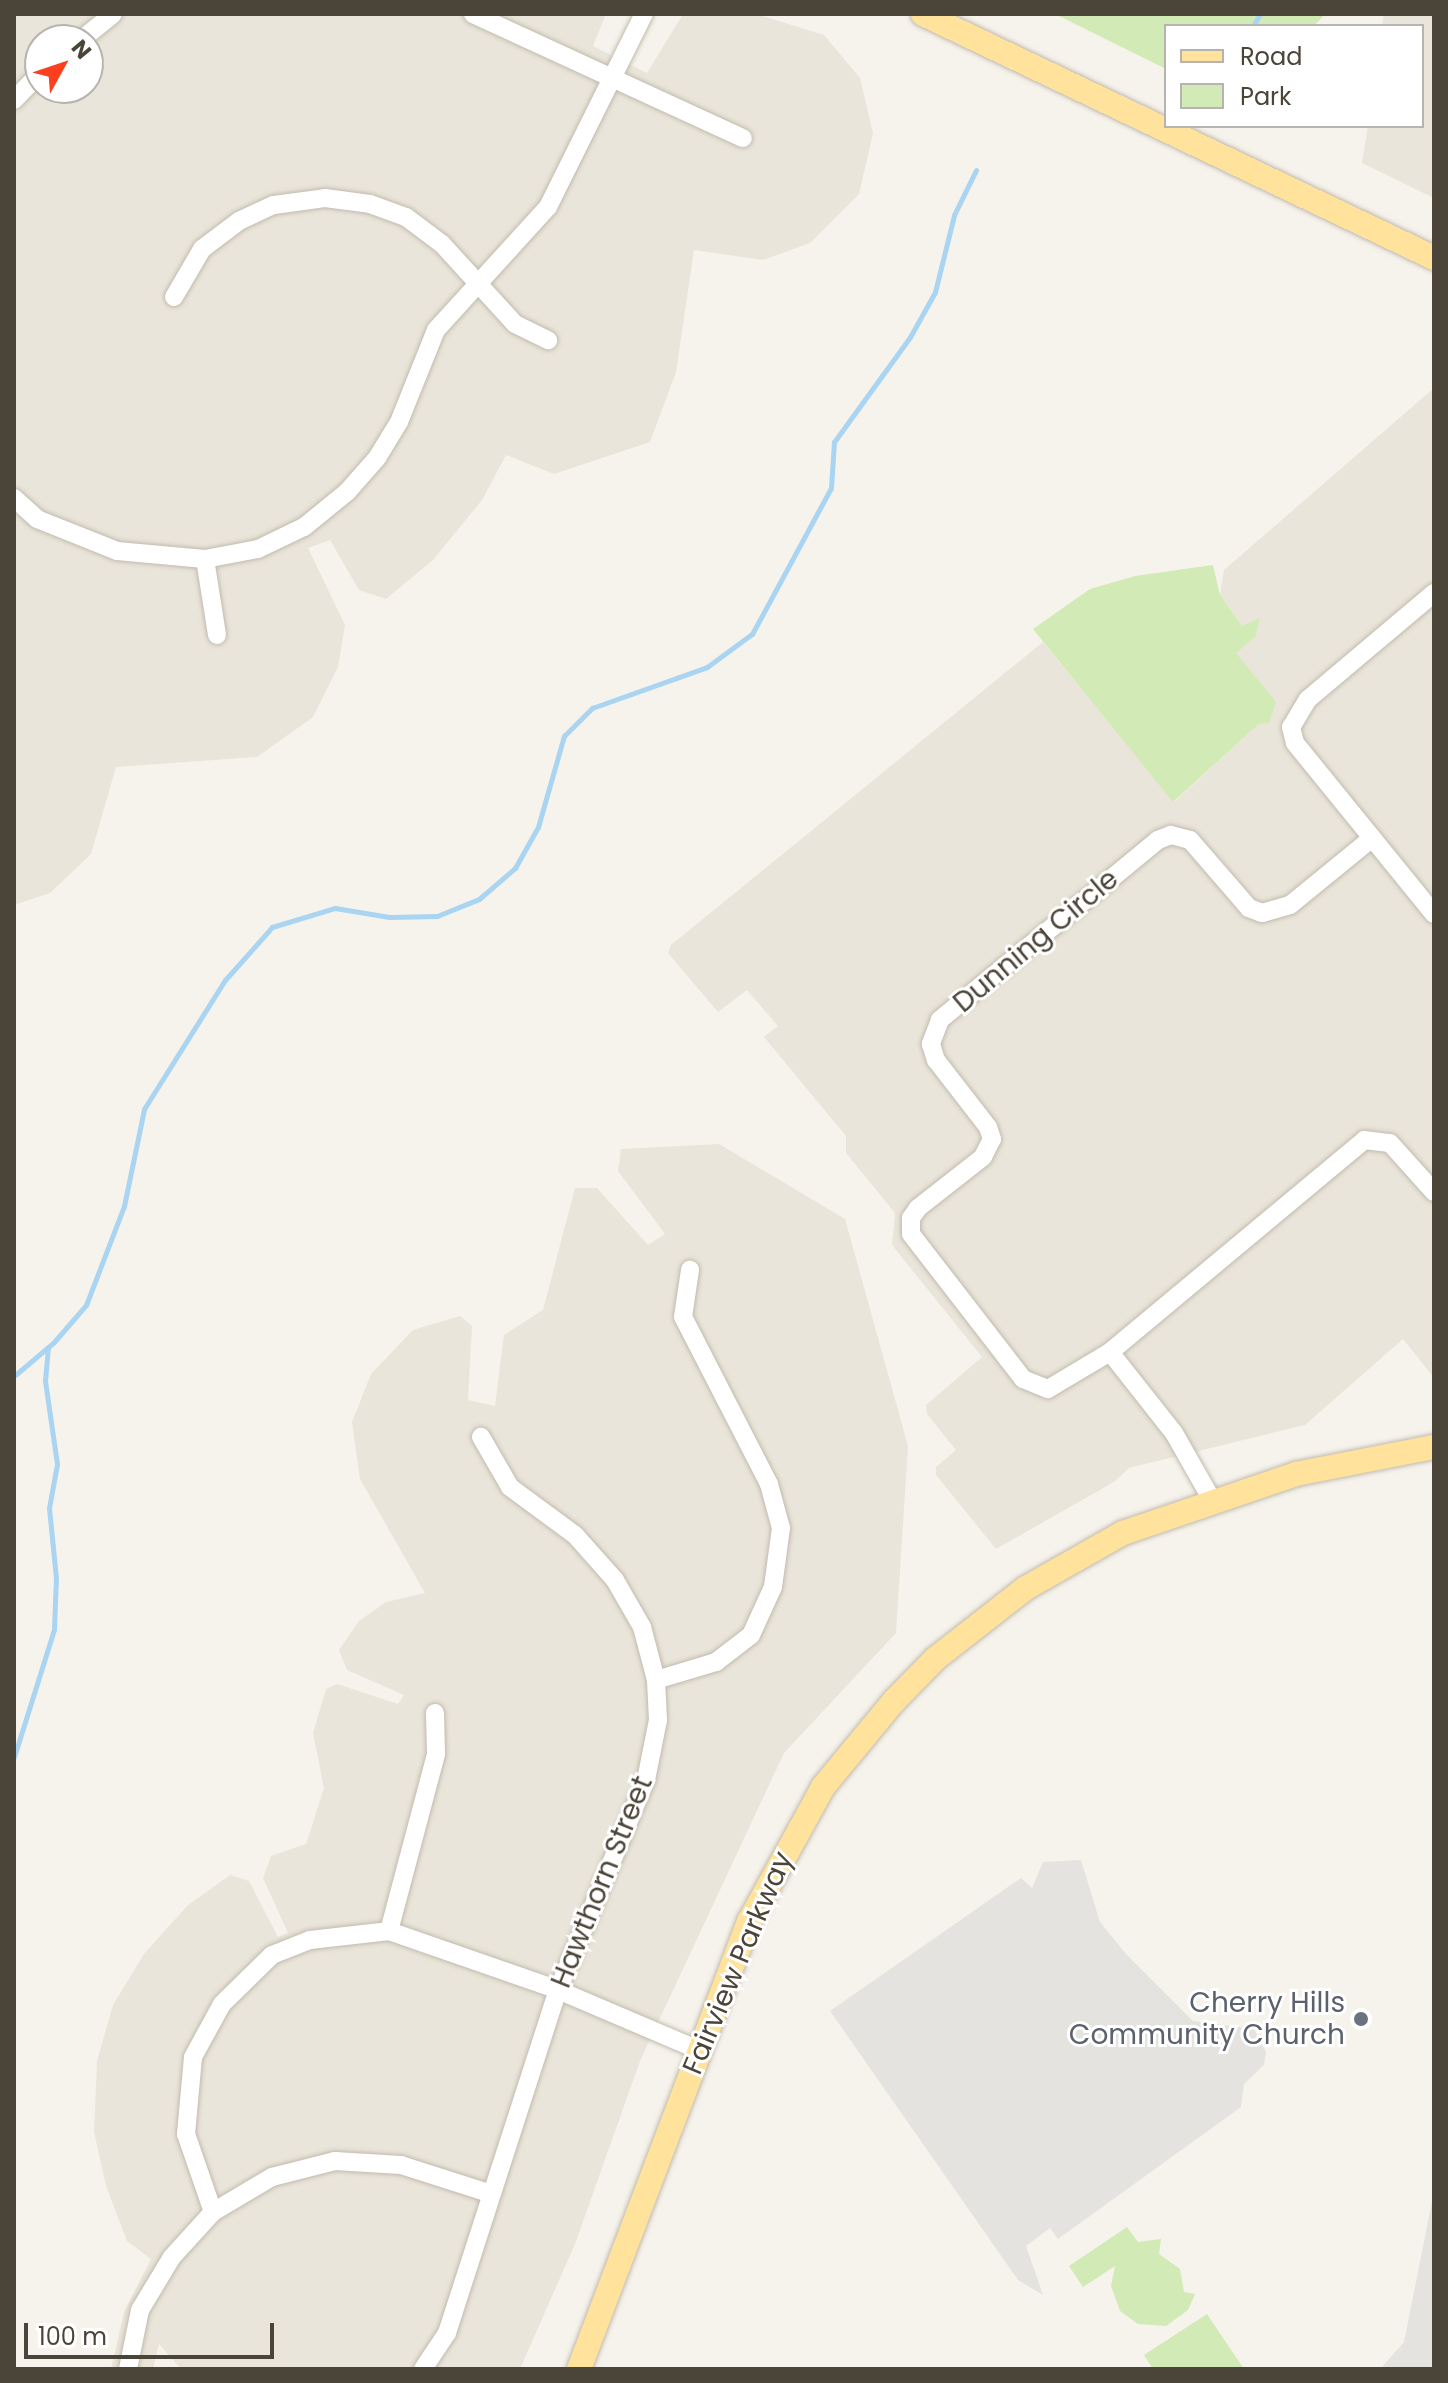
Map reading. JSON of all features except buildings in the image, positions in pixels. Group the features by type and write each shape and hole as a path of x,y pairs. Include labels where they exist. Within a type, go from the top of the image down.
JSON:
{"main road":[{"path":"923,14 1434,258"},
{"name":"Fairview Parkway","path":"579,2369 699,2050 782,1855 823,1787 894,1701 935,1659 1026,1588 1123,1533 1212,1500 1296,1474 1434,1447"}],"street":[{"path":"473,14 612,81 743,138"},
{"path":"14,498 37,519 77,538 117,551 205,559 284,538 347,492 391,438 436,330 548,207 644,14"},
{"path":"174,297 202,249 239,221 274,205 325,198 370,204 406,217 442,244 515,324 548,340"},
{"path":"205,559 217,635"},
{"path":"1434,593 1308,699 1291,727 1295,743 1434,914"},
{"name":"Dunning Circle","path":"1371,839 1290,905 1262,913 1249,908 1190,840 1171,835 1158,840 940,1020 931,1044 936,1060 988,1127 992,1139 983,1157 918,1208 911,1218 911,1234 1023,1379 1036,1387 1061,1385 1110,1352 1364,1140 1390,1143 1434,1192"},
{"path":"656,1680 716,1662 751,1635 773,1587 781,1528 769,1484 683,1317 690,1270"},
{"path":"1110,1352 1174,1433 1212,1500"},
{"name":"Hawthorn Street","path":"423,2369 447,2333 489,2193 558,1990 646,1780 658,1720 656,1680 642,1627 615,1580 575,1535 510,1487 481,1437"},
{"path":"389,1931 436,1754 435,1713"},
{"path":"213,2212 186,2134 193,2057 222,2004 272,1955 310,1940 389,1931 558,1990 699,2050"},
{"path":"128,2369 140,2310 172,2257 213,2212 272,2177 335,2161 401,2165 489,2193"}],"shaded area":[{"path":"14,14 606,14 593,46 647,73 683,14 756,14 824,35 860,78 873,133 859,194 810,243 763,260 694,250 676,372 650,442 554,474 506,455 482,500 433,560 386,599 359,590 330,540 308,548 345,625 338,667 313,717 257,757 116,767 91,854 50,893 14,905"},
{"path":"1384,14 1434,14 1434,198 1362,163 1368,128 1424,128 1424,24 1382,24"},
{"path":"1434,388 1434,1378 1403,1339 1305,1425 1129,1468 1114,1482 996,1549 936,1475 936,1467 956,1450 927,1414 926,1405 982,1357 892,1245 895,1213 846,1153 846,1136 764,1037 778,1026 747,990 718,1012 668,953 671,945 1043,642 1174,802 1259,724 1235,653 1256,636 1260,619 1242,626 1220,595 1224,570"},
{"path":"719,1144 845,1219 908,1446 896,1633 784,1753 640,2061 575,2244 520,2369 181,2369 159,2344 153,2369 111,2369 124,2312 151,2259 127,2241 106,2186 94,2132 97,2061 113,2005 144,1954 187,1906 230,1875 249,1881 278,1937 288,1933 263,1878 271,1856 306,1844 324,1788 313,1733 326,1689 337,1684 398,1704 404,1695 347,1670 339,1650 359,1621 386,1602 425,1593 360,1479 352,1422 371,1374 413,1330 460,1316 472,1326 468,1400 495,1406 504,1335 543,1310 575,1188 597,1188 648,1245 665,1234 618,1171 621,1149"},
{"path":"1081,1860 1100,1922 1126,1954 1193,2021 1254,2029 1266,2052 1264,2065 1244,2084 1241,2107 1058,2239 1050,2228 1026,2246 1043,2295 1018,2280 830,2011 1021,1878 1032,1888 1043,1862"},
{"path":"1434,2191 1434,2369 1380,2369 1404,2342"}],"green space":[{"path":"1055,14 1325,14 1316,24 1164,24 1164,68"},
{"path":"1213,565 1220,595 1242,626 1260,618 1256,636 1236,653 1276,702 1269,723 1259,724 1173,802 1033,629 1090,589 1135,576"},
{"path":"1127,2227 1138,2242 1161,2239 1159,2254 1180,2269 1184,2292 1195,2294 1188,2310 1166,2326 1138,2324 1120,2311 1111,2286 1115,2266 1083,2287 1069,2266"},
{"path":"1207,2314 1244,2369 1153,2369 1144,2355"}],"waterway":[{"path":"1254,24 1260,14"},
{"path":"14,1376 54,1342 86,1305 124,1206 144,1109 225,980 272,927 335,908 389,917 437,916 479,899 515,868 538,827 564,736 592,708 707,667 752,634 831,488 834,442 910,337 935,292 954,215 976,170"},
{"path":"14,1757 54,1629 56,1578 49,1508 57,1464 45,1381 48,1348"}],"place":[{"name":"Cherry Hills Community Church","path":"1361,2019"}]}
